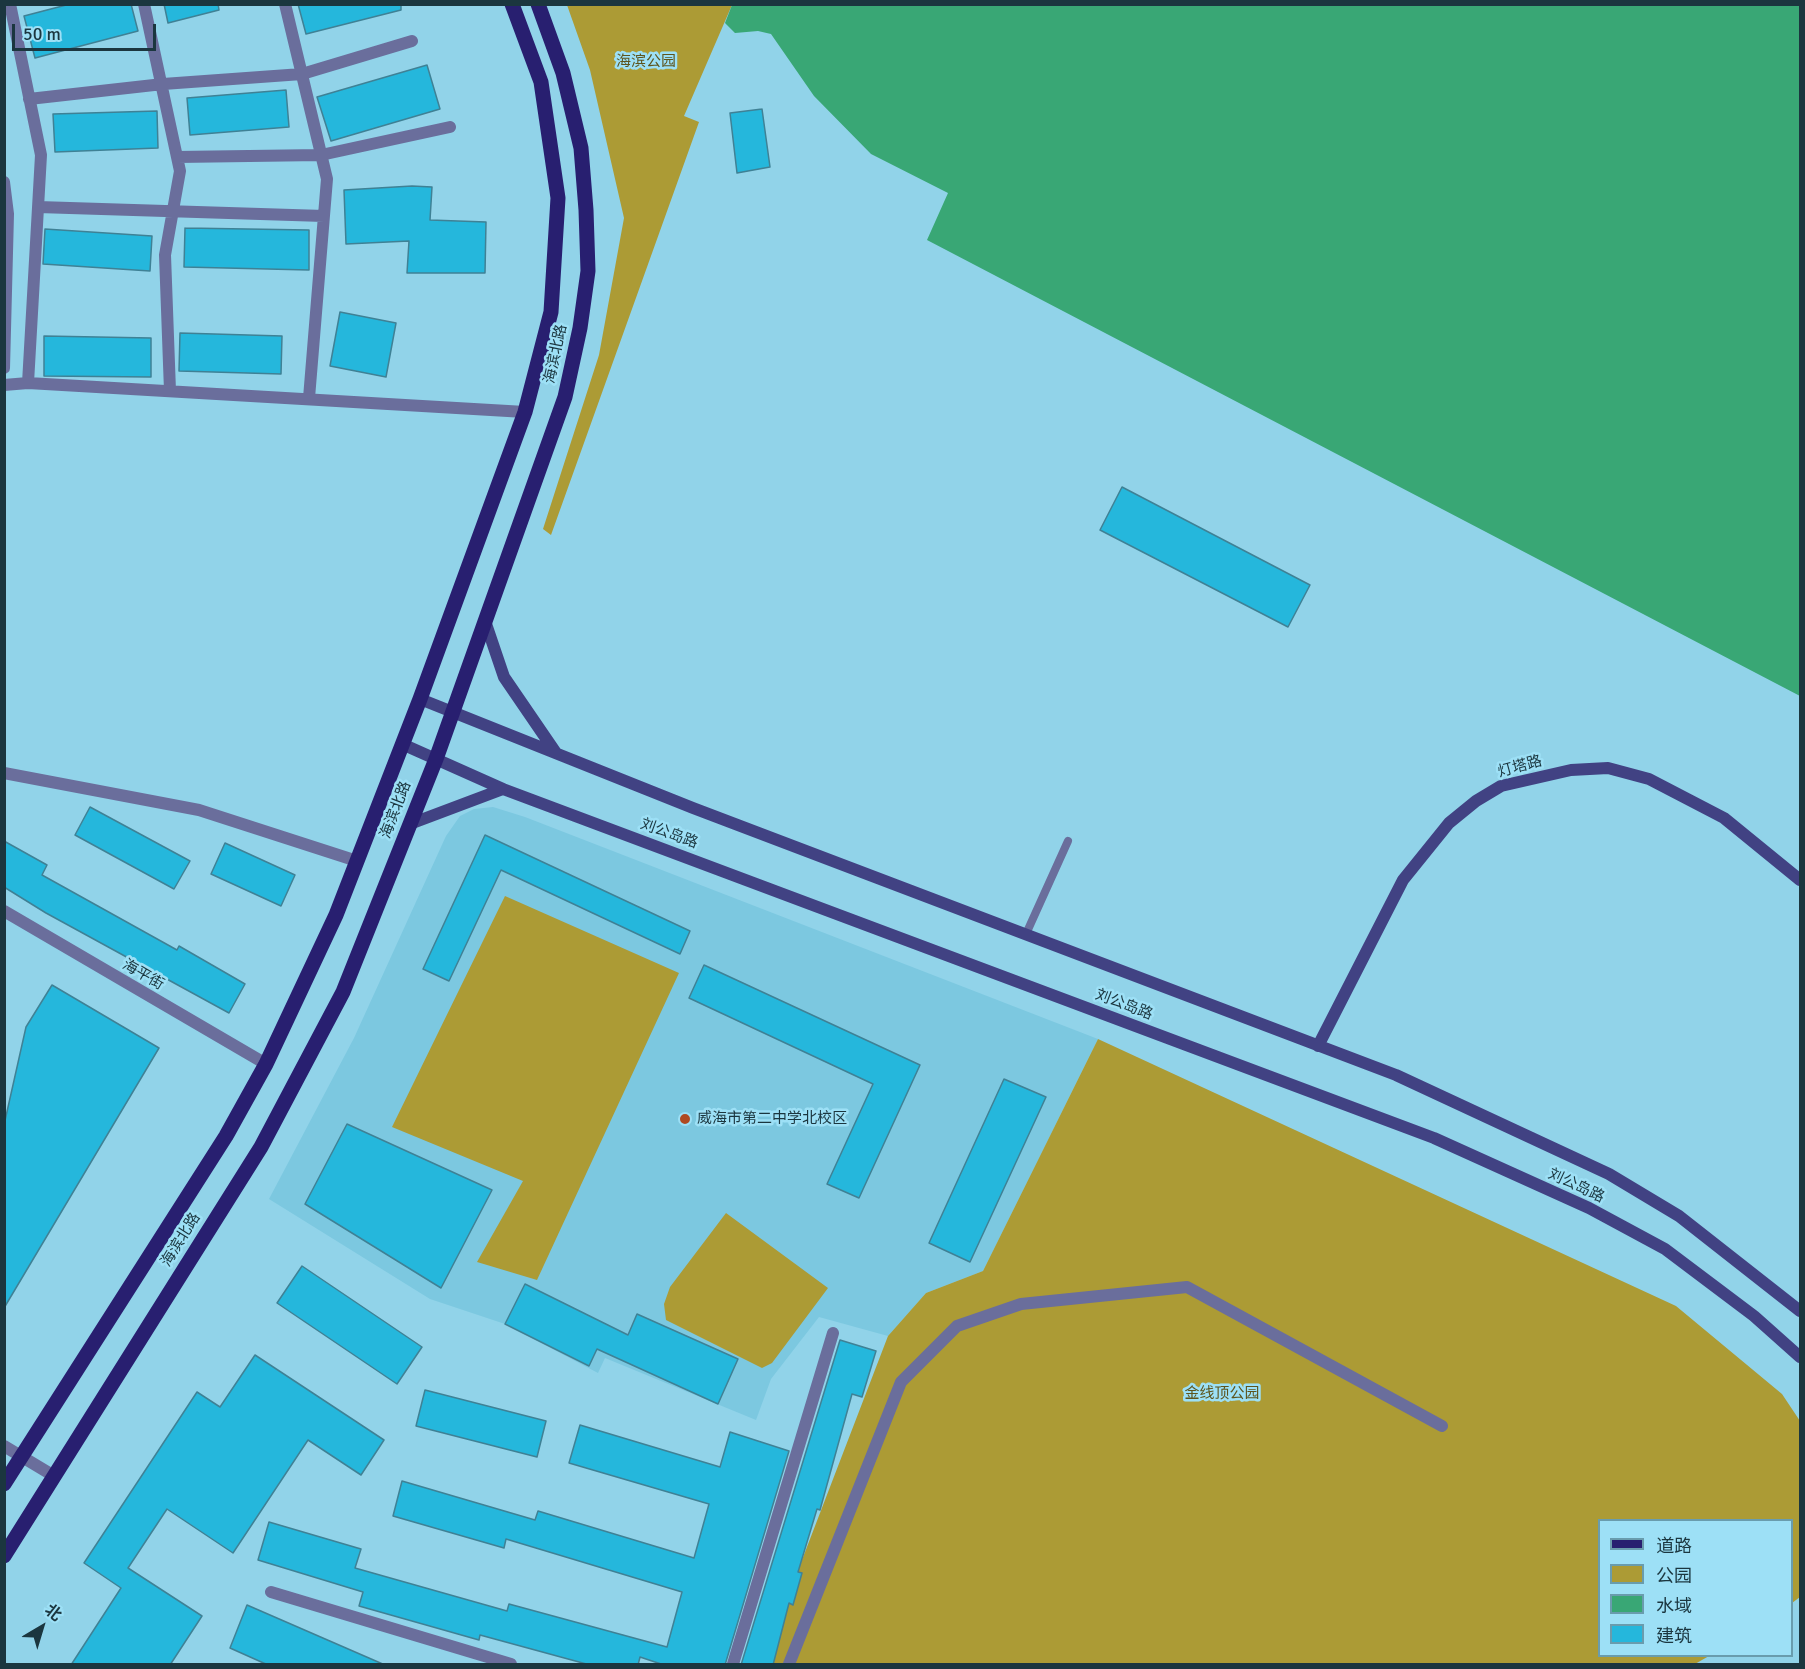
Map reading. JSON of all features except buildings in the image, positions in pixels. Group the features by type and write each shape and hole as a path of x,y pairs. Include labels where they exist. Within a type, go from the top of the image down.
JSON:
{"main road":[{"name":"海滨北路","path":"4,1484 226,1136 266,1064 336,915 420,699 525,412 551,312 558,198 541,82 512,4"},
{"name":"海滨北路","path":"4,1556 261,1147 298,1080 351,973 436,759 565,397 580,328 588,271 581,148 563,73 538,4"},
{"path":"485,621 504,677 516,698 557,754"},
{"name":"刘公岛路","path":"420,699 557,754 1396,1075 1609,1174 1679,1216 1800,1311"},
{"name":"刘公岛路","path":"402,744 503,789 1434,1138 1589,1208 1665,1249 1754,1316 1800,1357"},
{"name":"灯塔路","path":"1318,1046 1403,880 1449,823 1476,801 1501,786 1571,770 1608,768 1649,779 1724,818 1800,880"},
{"path":"410,824 503,789"}],"street":[{"path":"10,4 41,155 28,383"},
{"path":"144,4 180,171 165,255 170,391"},
{"path":"285,4 327,179 309,398"},
{"path":"29,99 163,84 302,74 412,41"},
{"path":"177,157 321,155 450,127"},
{"path":"4,182 8,214 4,368"},
{"path":"38,207 324,216"},
{"path":"4,385 28,383 525,412"},
{"path":"4,773 199,810 357,861"},
{"name":"海平街","path":"4,911 266,1064"},
{"path":"789,1665 901,1382 957,1326 1021,1304 1187,1287 1442,1426"},
{"path":"733,1665 833,1333"},
{"path":"4,1446 54,1476"},
{"path":"271,1592 511,1665"}],"lane":[{"path":"1026,934 1068,841"}],"shaded area":[{"name":"威海市第二中学北校区","path":"493,807 525,817 1098,1039 983,1271 926,1293 888,1336 819,1317 771,1379 756,1420 605,1358 598,1373 505,1324 430,1299 269,1199 354,1038 446,836 460,816 474,809"}],"green space":[{"name":"海滨公园","path":"567,5 732,5 684,116 699,122 551,535 543,529 599,355 624,218 590,70"},
{"path":"505,896 679,973 537,1280 477,1262 523,1181 392,1127"},
{"name":"金线顶公园","path":"1098,1039 1676,1306 1782,1394 1800,1421 1800,1597 1793,1602 1793,1519 1598,1519 1598,1657 1707,1657 1695,1664 762,1664 888,1336 926,1293 983,1271"},
{"path":"726,1213 828,1288 772,1363 762,1368 666,1320 664,1304 670,1287"}],"water":[{"path":"732,5 1800,5 1800,696 927,240 948,193 871,154 814,96 771,34 758,31 735,33 725,23"}],"place":[{"name":"威海市第二中学北校区","path":"685,1119"}]}
